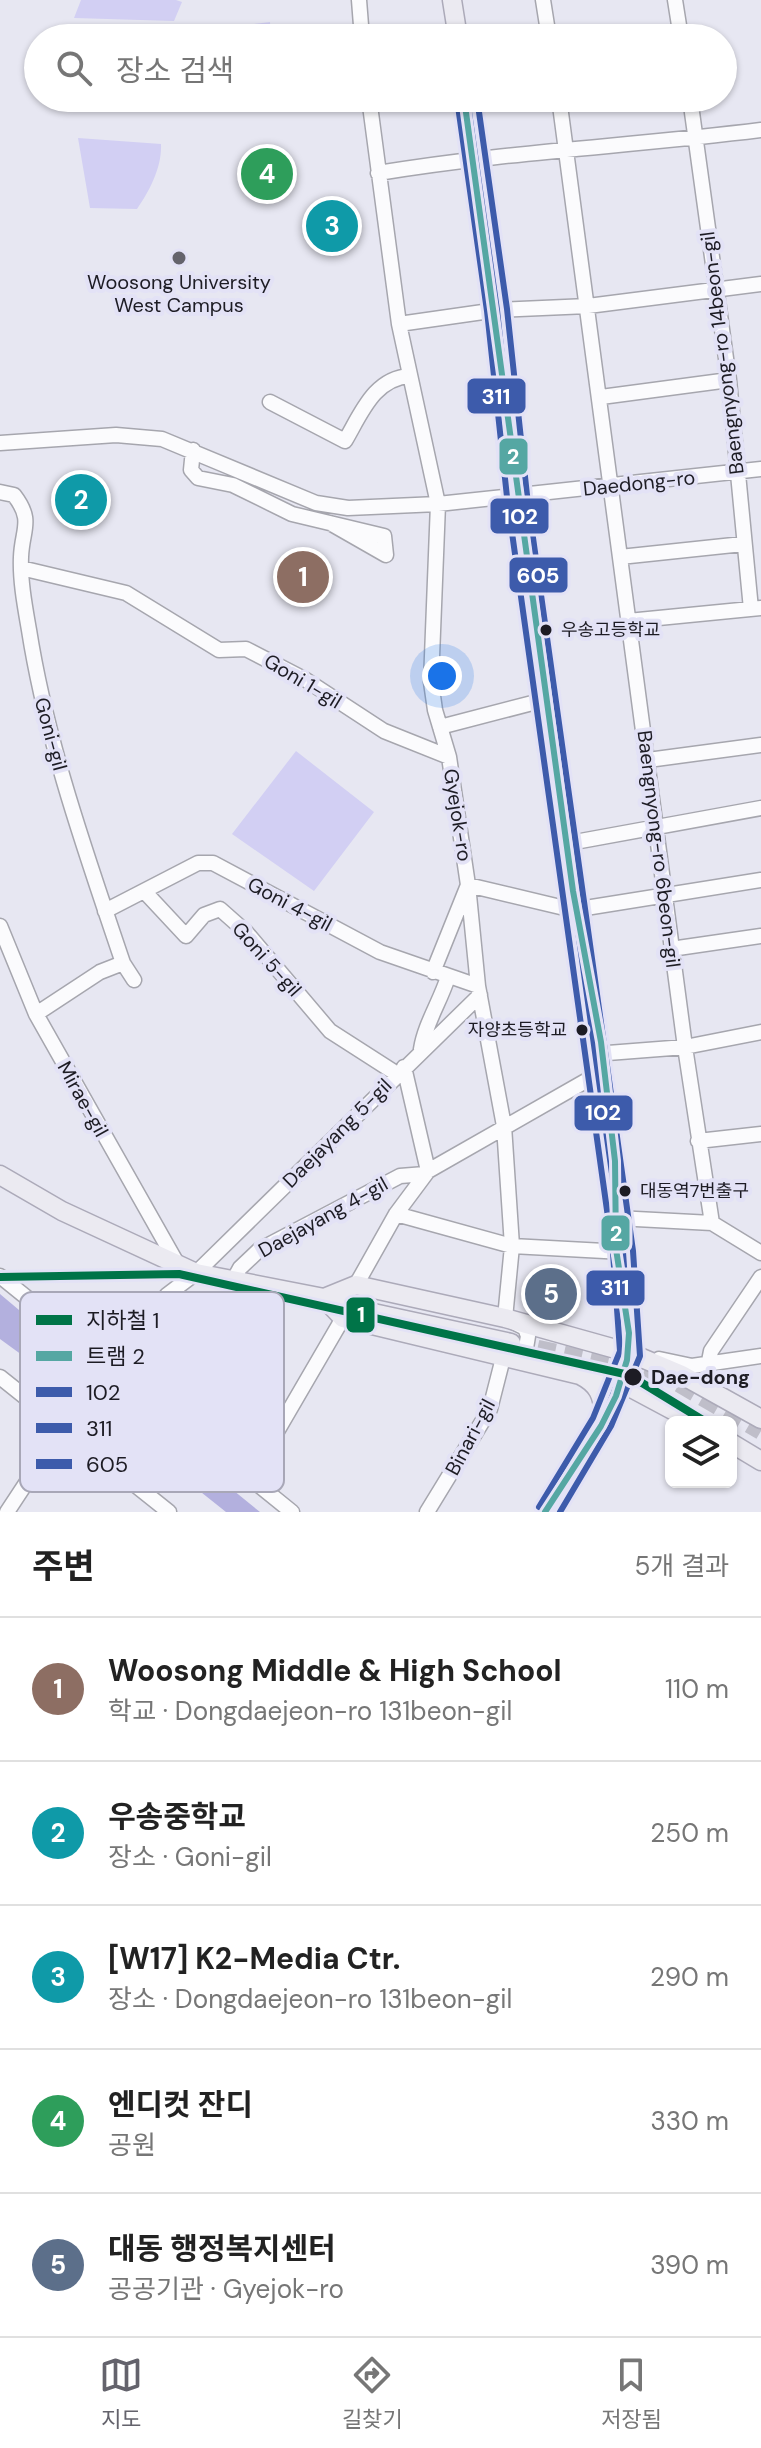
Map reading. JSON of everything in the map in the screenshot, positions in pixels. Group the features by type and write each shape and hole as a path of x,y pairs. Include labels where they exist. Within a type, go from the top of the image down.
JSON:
{"main road":[{"path":"452,0 456,24"},
{"path":"469,112 497,310 544,700 623,1252 630,1353 604,1416 548,1512"},
{"path":"0,1175 62,1211 188,1269 324,1298 355,1309 507,1337"},
{"path":"324,1298 356,1285 507,1337 540,1363 595,1383 603,1401 604,1416"},
{"path":"324,1298 343,1318 630,1353 682,1375 761,1419"},
{"path":"540,1363 607,1375 684,1416"},
{"path":"737,1447 761,1461"}],"street":[{"path":"359,0 361,24"},
{"path":"543,0 547,24"},
{"path":"675,0 679,24"},
{"name":"Gyejok-ro","path":"371,112 399,324 438,504 431,682 449,757 468,885 479,990 504,1126 512,1246 507,1337"},
{"name":"Baengnyong-ro 6beon-gil","path":"561,112 601,397 671,949 712,1223"},
{"name":"Baengnyong-ro 14beon-gil","path":"692,112 729,380 743,544 756,609"},
{"path":"378,173 475,157 567,151 761,130"},
{"path":"399,324 497,310 588,306 761,284"},
{"path":"270,402 345,441 374,391 399,377 410,376"},
{"path":"601,397 729,380"},
{"name":"Daedong-ro","path":"0,443 116,435 162,439 316,503 348,508 438,504 761,469"},
{"path":"193,450 191,470 198,478 233,485 292,514 330,523"},
{"name":"Goni-gil","path":"0,492 14,495 24,509 27,528 21,568 35,673 75,824 123,963 134,980"},
{"path":"620,557 743,544"},
{"name":"Goni 1-gil","path":"21,568 126,593 219,650 246,649 306,680 384,731 449,757"},
{"path":"628,621 756,609"},
{"path":"440,727 544,700"},
{"path":"648,760 761,745"},
{"path":"564,844 761,808"},
{"name":"Goni 4-gil","path":"105,911 198,863 213,863 380,952 479,990"},
{"path":"433,972 468,885 573,910 761,880"},
{"name":"Goni 5-gil","path":"144,891 186,936 204,915 220,909 246,932 330,1031 400,1070"},
{"name":"Mirae-gil","path":"0,926 36,1014 188,1269"},
{"path":"671,949 761,936"},
{"path":"36,1014 100,972 123,963"},
{"path":"421,1049 424,1030 439,1006 448,977"},
{"name":"Daejayang 5-gil","path":"169,1292 188,1269 400,1070 479,990"},
{"path":"595,1054 685,1047 761,1032"},
{"path":"400,1070 426,1172"},
{"path":"356,1285 396,1214 426,1172 598,1074"},
{"path":"698,1141 761,1134"},
{"name":"Daejayang 4-gil","path":"233,1281 240,1268 259,1250 400,1176 426,1172"},
{"path":"396,1214 512,1246 623,1252"},
{"path":"617,1218 712,1223 761,1253"},
{"path":"0,1276 20,1293"},
{"path":"709,1361 711,1351 761,1277"},
{"path":"284,1419 343,1318"},
{"name":"Binari-gil","path":"427,1512 490,1409 507,1337"},
{"path":"630,1353 692,1366 709,1361 761,1356"},
{"path":"0,1377 20,1392"},
{"name":"Daejayang 5-gil","path":"7,1512 20,1492"},
{"path":"145,1492 169,1512"},
{"path":"268,1492 292,1512"}],"shaded area":[{"path":"81,0 182,2 174,21 74,18"},
{"path":"78,138 161,144 160,161 154,178 137,209 90,208"},
{"path":"292,162 295,179 241,187 239,170"},
{"path":"296,751 374,812 314,891 232,834"},
{"path":"0,1294 20,1311 20,1354 0,1339"},
{"path":"201,1492 235,1492 260,1512 226,1512"}],"tunnel":[{"path":"511,1343 630,1369 664,1389"},
{"path":"656,1370 761,1431"}],"metro line":[{"name":"1","path":"0,1277 179,1274 259,1292"},
{"name":"1","path":"284,1298 629,1375 696,1416"}],"tram line":[{"name":"2","path":"466,112 573,891 601,1042 615,1161 616,1249 629,1333 627,1360 616,1396 601,1426 545,1512"}],"transit line":[{"name":"311","path":"459,112 487,311 507,497 613,1253 620,1351 593,1418 539,1507"},
{"name":"102","path":"469,112 497,310 517,496 623,1252 630,1353 602,1422 548,1512"},
{"name":"605","path":"479,112 507,309 527,495 633,1251 640,1356 611,1426 560,1512"}],"place":[{"name":"엔디컷 잔디","path":"267,174"},
{"name":"[W17] K2-Media Ctr.","path":"332,226"},
{"name":"Woosong University West Campus","path":"179,258"},
{"name":"우송중학교","path":"81,500"},
{"name":"Woosong Middle & High School","path":"303,577"},
{"name":"우송고등학교","path":"546,630"},
{"name":"자양초등학교","path":"582,1030"},
{"name":"대동역7번출구","path":"625,1191"},
{"name":"대동 행정복지센터","path":"551,1294"},
{"name":"Dae-dong","path":"633,1377"}]}
